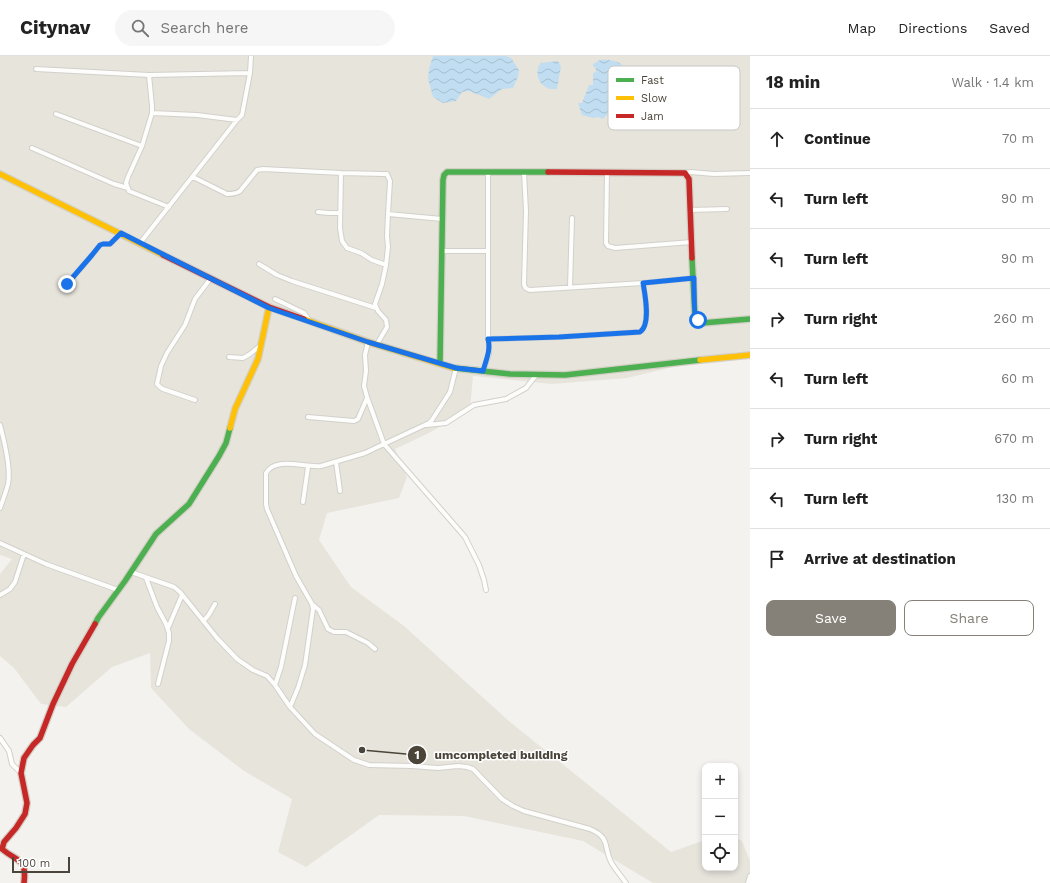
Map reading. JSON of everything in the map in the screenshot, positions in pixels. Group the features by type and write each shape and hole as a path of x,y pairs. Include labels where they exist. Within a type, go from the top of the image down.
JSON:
{"street":[{"path":"140,243 242,115 250,73 251,56"},
{"path":"36,69 149,75 250,73"},
{"path":"149,75 152,113 142,146 126,183 129,191 169,207"},
{"path":"152,113 197,115 237,120"},
{"path":"56,114 142,146"},
{"path":"32,148 114,184 128,188"},
{"path":"193,177 227,194 231,194 240,191 257,170 263,169 387,174 390,182 387,236 388,247 382,284 376,300 376,308"},
{"path":"440,363 443,180 444,175 447,172 750,173"},
{"path":"483,371 489,354 488,172"},
{"path":"524,172 526,211 524,284 527,289 643,283 694,278"},
{"path":"341,173 340,228 342,241 347,248 386,265"},
{"path":"607,173 606,243 608,246 615,248 692,242"},
{"path":"684,173 688,175 689,179 695,318 702,323 750,320"},
{"path":"0,174 269,308 368,342 456,368 510,374 565,375 750,355"},
{"path":"690,210 728,210"},
{"path":"318,212 329,214 340,213"},
{"path":"388,214 442,219"},
{"path":"570,287 572,218"},
{"path":"67,284 100,245 110,244 121,233"},
{"path":"442,251 488,251"},
{"path":"259,264 277,275 292,281 376,308 386,320 387,324 386,330 377,344"},
{"path":"195,400 163,389 157,384 161,366 167,353 184,325 195,299 211,278"},
{"path":"488,339 559,337 640,332 646,324 646,296 643,283"},
{"path":"275,299 304,312 310,322"},
{"path":"24,883 25,872 23,864 19,859 5,853 2,849 4,842 25,814 27,803 21,773 24,758 40,738 53,704 72,664 98,618 156,534 190,504 219,456 226,443 235,409 258,359 269,308"},
{"path":"368,342 365,355 366,371 364,382 367,397 384,444 465,537 479,565 486,590"},
{"path":"229,357 243,358 261,344"},
{"path":"375,649 368,643 346,632 334,632 328,629 319,610 312,604 296,576 267,509 266,472 274,466 282,464 303,465 308,467 321,466 336,462 372,450 426,425 432,420 448,397 456,368"},
{"path":"426,425 446,423 474,405 506,399 526,388 537,374"},
{"path":"308,417 357,420 367,397"},
{"path":"0,425 4,440 9,475 8,484 0,508"},
{"path":"336,462 340,491"},
{"path":"303,502 308,467"},
{"path":"0,491 5,494"},
{"path":"0,543 46,564 118,590"},
{"path":"0,595 10,589 15,582 24,554"},
{"path":"131,572 174,587 217,638 237,659 267,676 275,685 290,708 315,734 354,760 369,765 428,768 458,766 473,769 502,799 513,806 524,811 597,832 605,840 611,862 626,883"},
{"path":"146,578 169,633 169,642 158,684"},
{"path":"168,628 182,595"},
{"path":"275,685 281,667 295,598"},
{"path":"203,621 208,616 215,604"},
{"path":"290,708 298,688 304,665 312,604"},
{"path":"0,738 9,751 12,764 21,773"},
{"path":"748,883 750,876"}],"shaded area":[{"path":"0,56 750,56 750,351 735,352 627,378 552,384 473,376 470,410 429,433 395,449 407,477 399,498 327,513 319,540 351,587 404,626 510,722 671,852 702,841 702,871 738,871 738,839 742,841 750,861 750,883 653,883 583,841 464,816 379,815 306,867 278,852 292,799 244,771 189,729 151,688 150,653 112,667 66,707 41,704 14,668 0,656 0,574 12,559 0,555"}],"water":[{"path":"433,56 506,56 511,58 519,70 518,77 513,88 502,89 489,99 469,91 462,92 456,101 443,103 433,97 428,79"},
{"path":"600,60 611,60 624,66 608,66 608,115 603,119 582,115 578,103 582,103 589,85 593,85 593,73 596,72 596,69 593,64"},
{"path":"558,61 561,66 557,89 551,89 543,85 539,80 538,67 541,63"}],"traffic: fast":[{"path":"440,363 444,175 447,172 548,172"},
{"path":"692,258 695,318 702,323 750,319"},
{"path":"454,368 510,374 565,375 700,360"},
{"path":"95,624 156,534 189,504 219,456 226,443 230,428"}],"traffic: slow":[{"path":"0,174 163,255"},
{"path":"230,428 235,409 258,359 269,307"},
{"path":"304,319 368,342 454,368"},
{"path":"700,360 750,355"}],"traffic: jam":[{"path":"548,172 685,173 689,179 692,258"},
{"path":"163,255 269,307 304,319"},
{"path":"24,883 25,875 22,864 2,849 4,842 25,814 27,803 21,773 24,758 40,738 53,704 72,664 95,624"}],"place":[{"name":"umcompleted building","path":"362,750"}],"route":[{"path":"67,284 100,245 110,244 121,233 269,308 368,342 456,368 483,371 489,354 488,339 559,337 640,332 646,324 646,296 643,283 694,278 694,312 695,318 698,320"}]}
